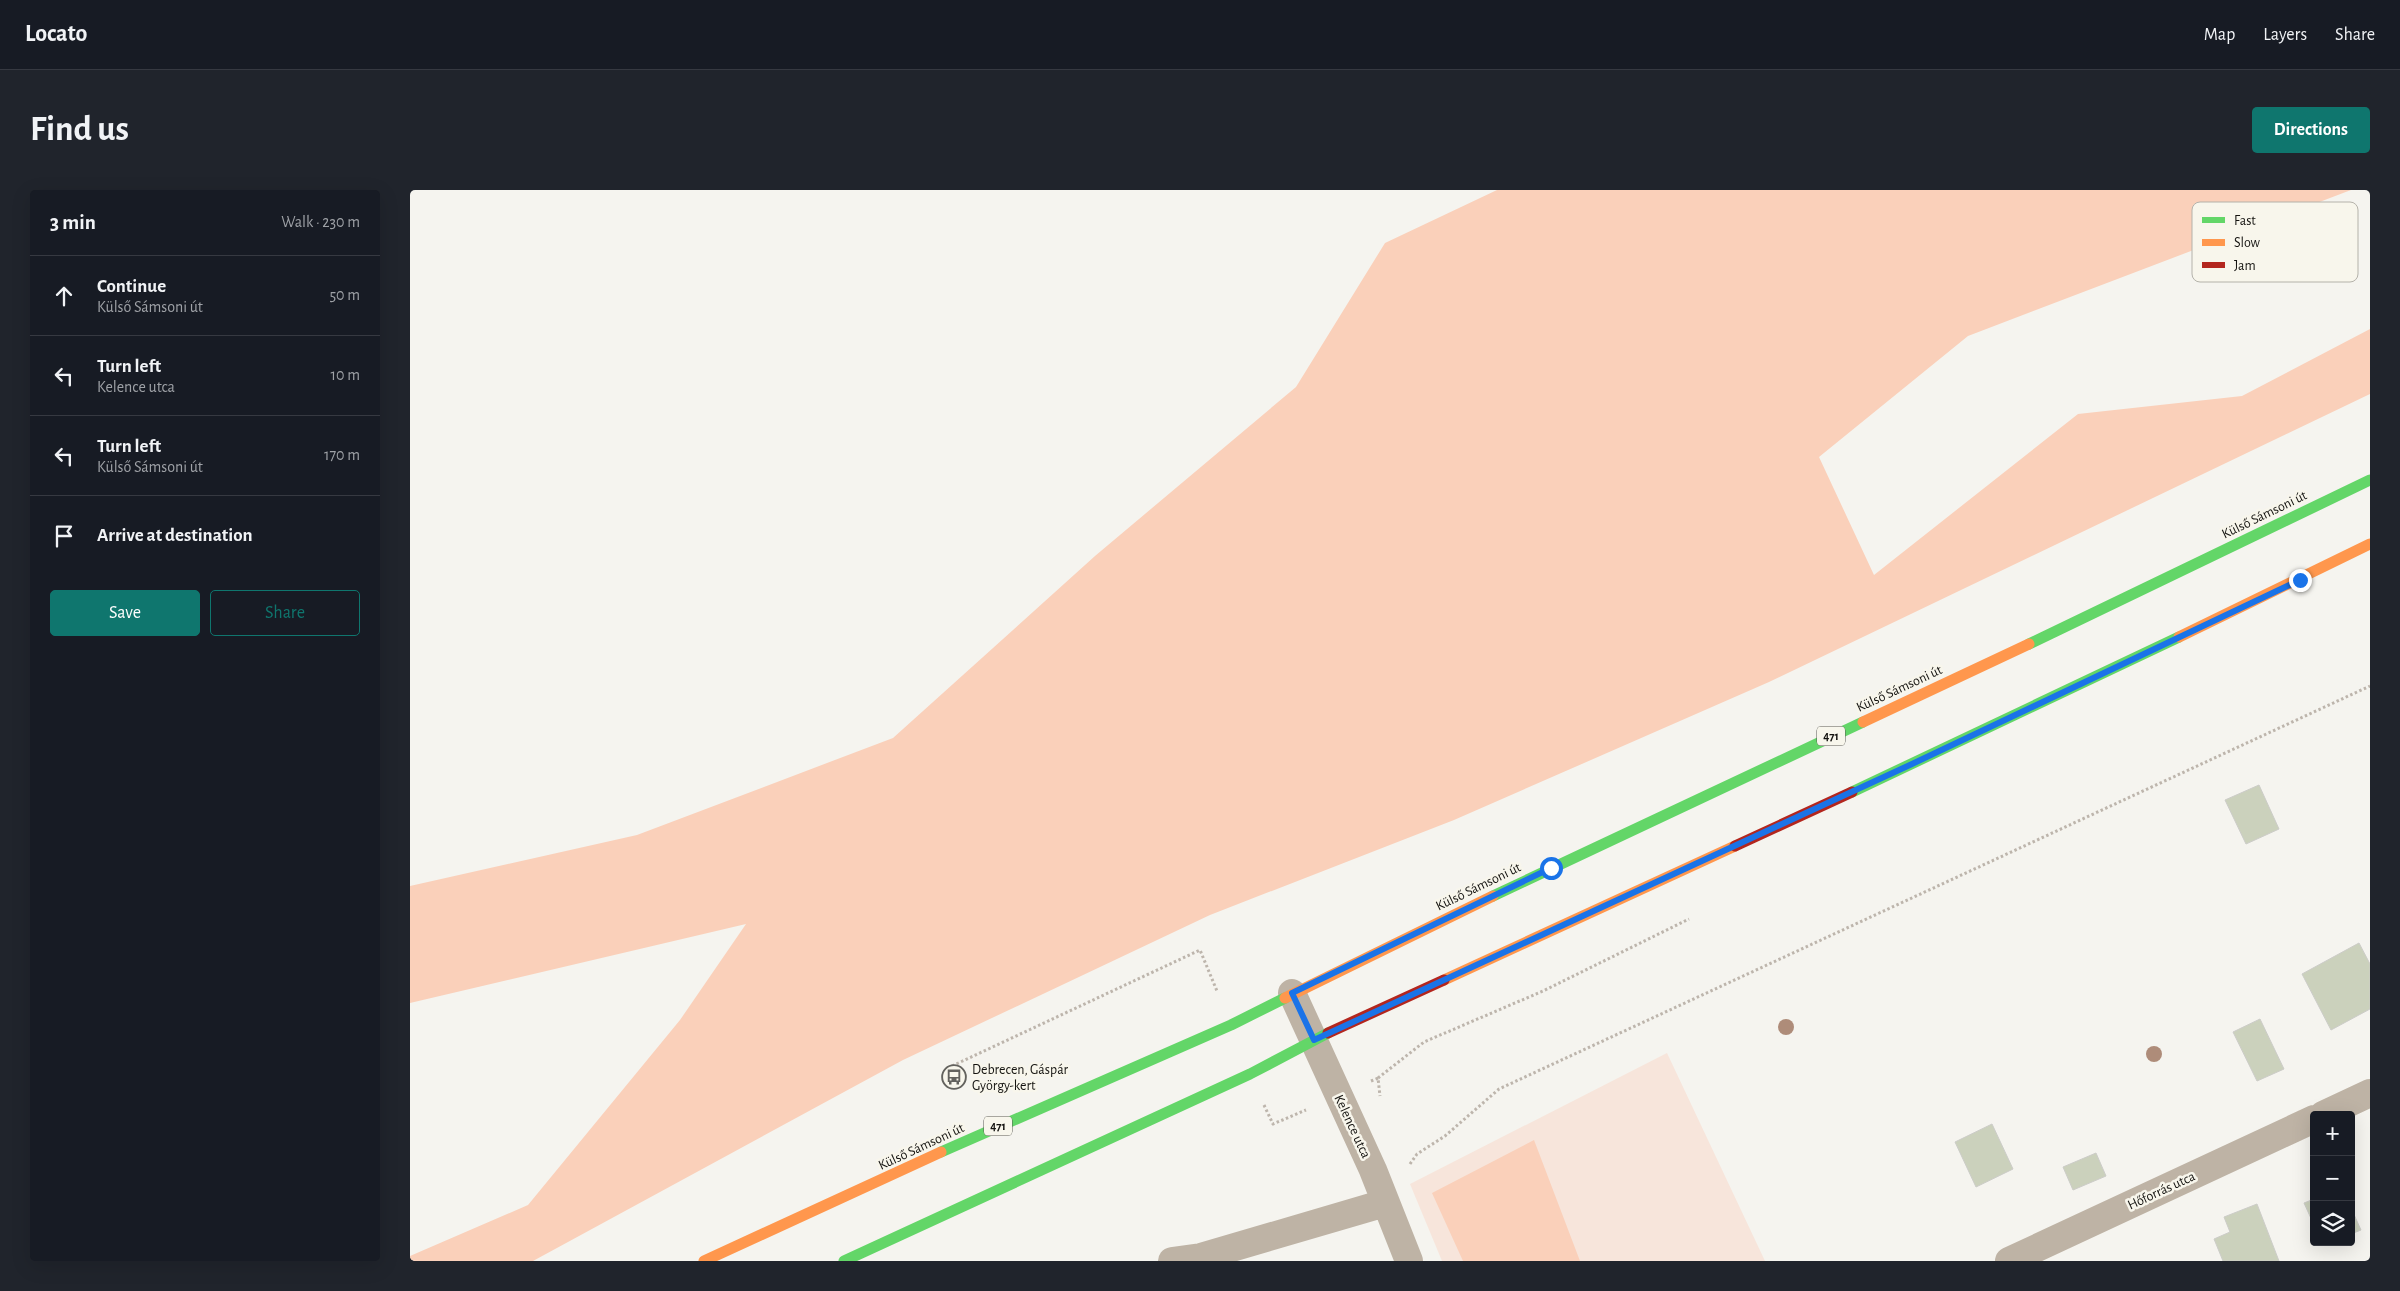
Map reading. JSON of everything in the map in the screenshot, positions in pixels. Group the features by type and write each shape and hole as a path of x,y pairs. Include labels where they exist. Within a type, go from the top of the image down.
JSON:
{"main road":[{"name":"Külső Sámsoni út","path":"704,1261 1020,1116 1231,1025 1292,993 1542,872 2079,621 2370,480"},
{"path":"844,1261 1250,1074 1314,1040 1912,764 2300,580 2370,544"}],"street":[{"name":"Kelence utca","path":"1292,993 1373,1170 1409,1261"},
{"path":"2332,1111 2370,1093"},
{"name":"Hőforrás utca","path":"2009,1261 2310,1121"},
{"path":"1172,1261 1201,1257 1385,1203"}],"path":[{"path":"1385,1203 1400,1177 1417,1154 1445,1136 1499,1089 2370,686"},
{"path":"1378,1078 1424,1042 1543,991 1689,919"}],"shaded area":[{"path":"1497,190 2351,190 2320,202 2192,202 2192,251 1968,336 1819,457 1874,575 2078,414 2242,396 2370,329 2370,394 1769,682 1454,820 1210,915 903,1060 533,1261 410,1261 410,1256 528,1205 680,1020 746,924 410,1003 410,886 637,835 893,738 1095,556 1296,387 1385,243"},
{"path":"1667,1053 1765,1261 1442,1261 1410,1184"},
{"path":"1534,1140 1580,1261 1463,1261 1432,1193"}],"building":[{"path":"2259,785 2279,829 2246,844 2225,800"},
{"path":"2359,943 2370,964 2370,1009 2331,1030 2302,974"},
{"path":"2260,1019 2284,1069 2257,1081 2233,1032"},
{"path":"1992,1124 2013,1169 1976,1187 1955,1142"},
{"path":"2096,1153 2106,1176 2073,1190 2063,1167"},
{"path":"2310,1201 2310,1216 2304,1203"},
{"path":"2257,1204 2279,1261 2223,1261 2214,1239 2230,1232 2224,1217"},
{"path":"2355,1217 2361,1230 2355,1232"}],"traffic: fast":[{"path":"2029,644 2370,480"},
{"path":"1852,792 2179,637"},
{"path":"1493,896 1863,722"},
{"path":"941,1152 1231,1025 1285,998"},
{"path":"844,1261 1250,1074 1328,1033"}],"traffic: slow":[{"path":"2179,637 2370,544"},
{"path":"1863,722 2029,644"},
{"path":"1444,980 1735,846"},
{"path":"1285,998 1493,896"},
{"path":"704,1261 941,1152"}],"traffic: jam":[{"path":"1735,846 1852,792"},
{"path":"1328,1033 1444,980"}],"place":[{"name":"Debrecen, Gáspár György-kert","path":"954,1077"}],"route":[{"path":"1551,868 1292,993 1314,1040 1912,764 2300,580"}]}
